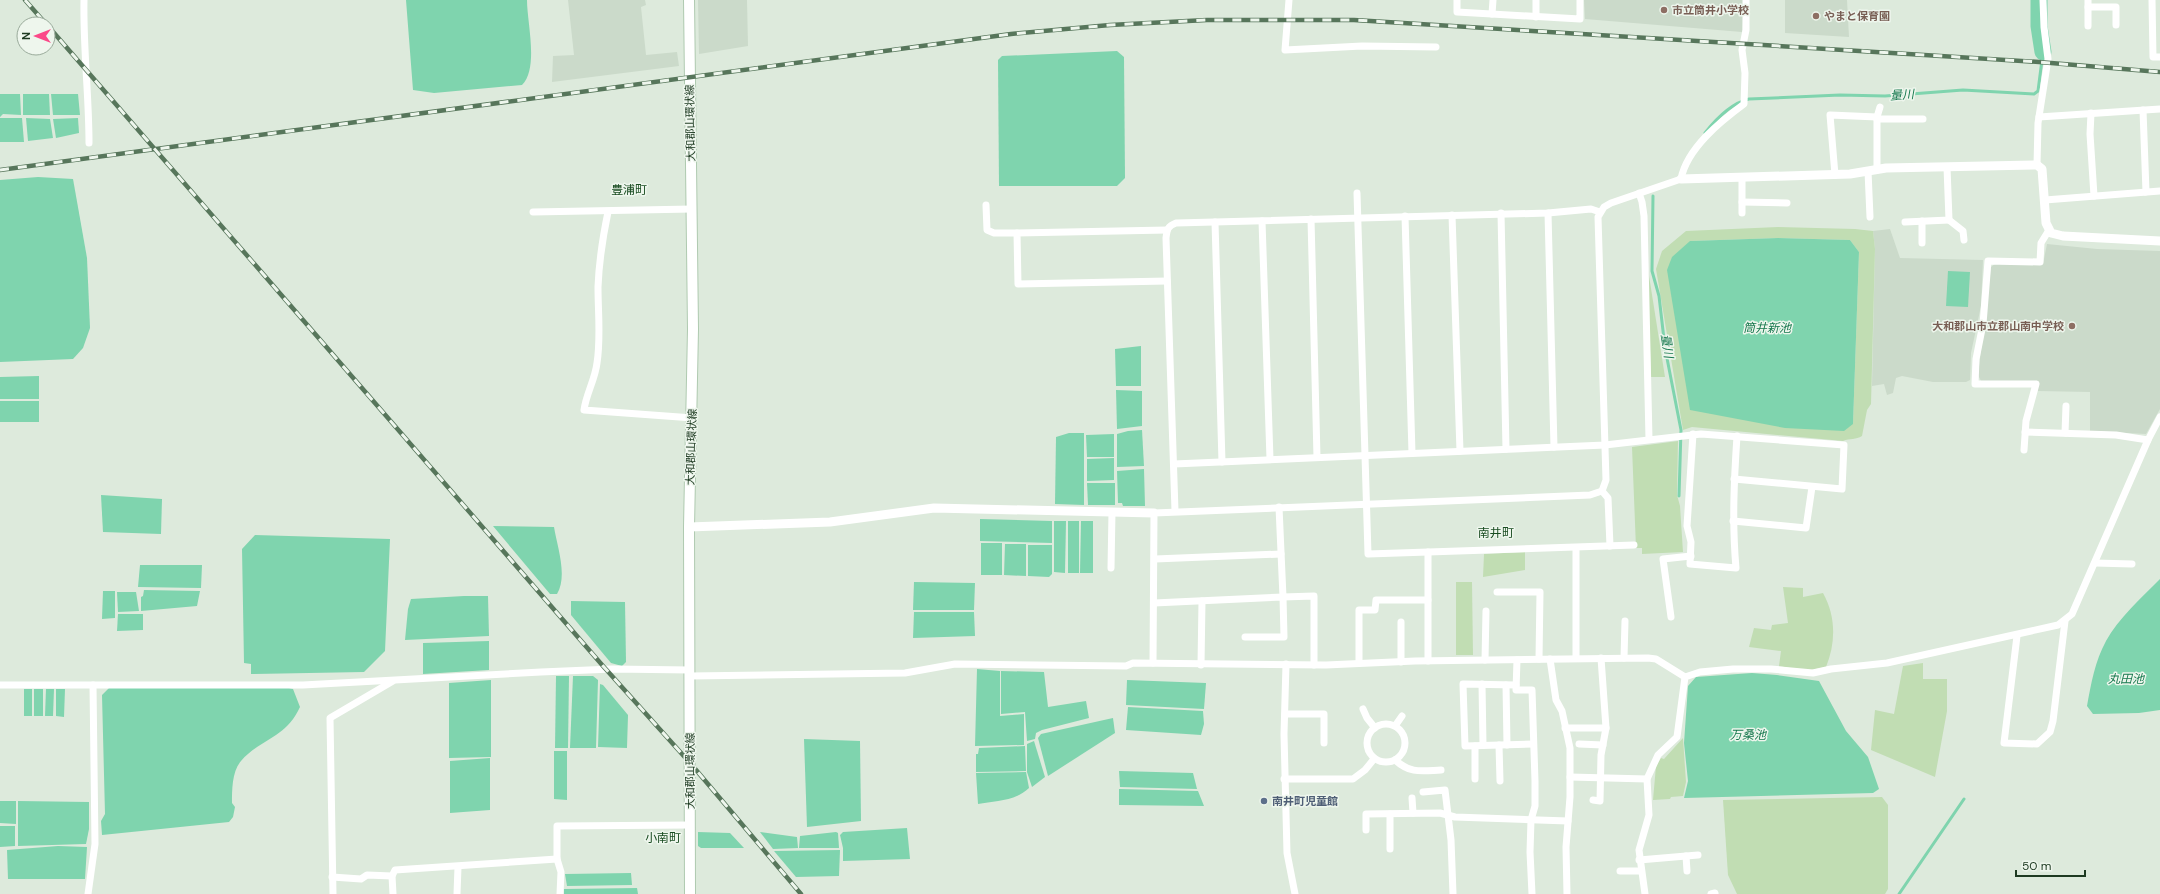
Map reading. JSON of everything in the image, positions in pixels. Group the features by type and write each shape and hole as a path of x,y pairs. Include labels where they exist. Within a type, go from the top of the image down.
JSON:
{"main road":[{"name":"大和郡山環状線","path":"689,0 693,418 689,527 690,894"}],"street":[{"path":"84,0 84,50 87,70 89,143"},
{"path":"1290,0 1285,50 1362,46 1436,47"},
{"path":"1457,0 1457,12 1580,19 1580,0"},
{"path":"1492,14 1493,0"},
{"path":"1536,0 1536,17"},
{"path":"1681,179 1682,171 1708,134 1722,120 1744,104 1745,73 1742,50 1746,30 1746,0"},
{"path":"2043,0 2044,27 2048,58 2039,117 2038,165 2042,169 2046,223 2049,230 2055,235 2063,236 2160,241"},
{"path":"2152,0 2153,57 2160,57"},
{"path":"2088,26 2088,4 2116,7 2116,25"},
{"path":"1870,217 1877,118 1880,107"},
{"path":"2039,117 2160,109"},
{"path":"2143,110 2146,192"},
{"path":"2091,113 2090,134 2094,196"},
{"path":"1835,175 1830,116 1923,119"},
{"path":"1602,491 1606,480 1597,224 1600,212 1604,207 1611,203 1681,179 1835,175 1873,170 2038,165"},
{"path":"1947,167 1949,220"},
{"path":"1742,177 1742,213"},
{"path":"2044,200 2160,191"},
{"path":"1357,193 1368,554 1634,545"},
{"path":"1639,194 1644,216 1649,439"},
{"path":"1742,202 1787,203"},
{"path":"986,205 987,230 994,233 1167,230"},
{"path":"533,212 608,212 692,209"},
{"path":"1175,511 1167,230 1170,225 1176,223 1500,213 1548,213 1591,209 1600,212"},
{"path":"608,212 598,287 600,329 597,365 585,400 584,410 693,418"},
{"path":"1500,213 1506,449"},
{"path":"1548,213 1554,447"},
{"path":"1452,215 1460,451"},
{"path":"1405,216 1412,453"},
{"path":"1311,219 1317,457"},
{"path":"1905,222 1949,220 1963,231 1964,240"},
{"path":"1262,221 1270,459"},
{"path":"1922,221 1922,244"},
{"path":"1215,222 1222,462"},
{"path":"2024,450 2025,432 2036,384 1975,384 1976,359 1983,324 1988,261 2040,262 2041,243 2049,230"},
{"path":"1017,233 1018,284 1168,281"},
{"path":"2065,433 2066,406"},
{"path":"1685,677 1700,672 1747,668 1813,673 1914,659 2017,636 2058,625 2072,614 2148,440 2160,417"},
{"path":"2025,432 2116,435 2148,440"},
{"path":"1690,435 1687,526 1691,542 1690,564 1736,568 1733,521 1737,436"},
{"path":"1174,464 1554,447 1604,444 1690,435 1737,436 1844,444 1842,490 1734,479"},
{"path":"1733,521 1806,528 1812,487"},
{"path":"689,527 830,522 934,508 1154,513 1590,495 1602,491"},
{"path":"1602,491 1608,498 1610,546"},
{"path":"1245,637 1284,637 1279,507"},
{"path":"1111,568 1112,512"},
{"path":"1153,663 1155,558 1154,513"},
{"path":"1576,548 1576,658"},
{"path":"1428,552 1428,661"},
{"path":"1155,558 1281,554"},
{"path":"1671,617 1664,559 1690,556"},
{"path":"2095,563 2132,564"},
{"path":"1498,592 1540,592 1540,659"},
{"path":"1154,603 1314,596 1314,665"},
{"path":"1359,663 1359,610 1376,610 1376,600 1428,600"},
{"path":"1201,665 1202,601"},
{"path":"1485,660 1486,611"},
{"path":"1624,658 1625,621"},
{"path":"2017,636 2004,743 2037,744 2050,732 2053,721 2065,621"},
{"path":"1400,622 1401,662"},
{"path":"0,685 303,685 493,673 606,669 690,673 899,673 955,664 1092,667 1153,663 1201,665 1314,665 1576,658 1656,659 1685,677"},
{"path":"1593,800 1600,800 1603,745 1606,728 1601,658"},
{"path":"1550,659 1556,700 1562,711 1564,728 1570,748 1566,847 1567,894"},
{"path":"1517,660 1516,690 1532,690 1535,806 1531,820 1530,852 1532,894"},
{"path":"1286,664 1284,779 1288,862 1295,894"},
{"path":"1645,894 1639,860 1641,840 1649,815 1646,779 1658,755 1677,737 1685,677"},
{"path":"333,894 330,718 394,680"},
{"path":"1516,685 1463,684 1465,746 1533,744"},
{"path":"1476,779 1482,684"},
{"path":"1506,684 1507,745"},
{"path":"88,894 95,844 93,685"},
{"path":"1363,709 1374,728"},
{"path":"1285,714 1324,714 1324,743"},
{"path":"1395,726 1402,716"},
{"path":"1387,724 1395,726 1401,731 1405,742 1403,752 1396,760 1385,762 1374,759 1367,745 1369,734 1374,728 1387,724"},
{"path":"1564,728 1606,728"},
{"path":"1579,744 1603,745"},
{"path":"1499,745 1500,782"},
{"path":"1284,779 1353,779 1358,776 1374,759"},
{"path":"1396,760 1406,769 1440,770"},
{"path":"1570,777 1646,779"},
{"path":"1423,792 1445,790 1451,840 1453,894"},
{"path":"1412,798 1413,813"},
{"path":"1366,830 1366,814 1413,813 1568,821"},
{"path":"1390,814 1390,849"},
{"path":"560,894 561,872 557,859 557,826 690,824"},
{"path":"1639,860 1698,855"},
{"path":"1686,856 1688,871"},
{"path":"393,894 392,876 395,870 458,867 557,859"},
{"path":"457,894 458,867"},
{"path":"1620,871 1640,871"},
{"path":"332,877 361,879 367,875 392,876"}],"shaded area":[{"path":"568,0 645,0 646,5 641,7 646,55 677,52 679,66 552,82 553,56 574,55"},
{"path":"698,0 747,0 748,46 699,54"},
{"name":"市立筒井小学校","path":"1584,0 1744,0 1742,32 1585,19"},
{"name":"やまと保育園","path":"1785,0 1847,0 1849,37 1785,33"},
{"path":"1778,227 1855,229 1873,231 1875,249 1871,404 1867,410 1862,436 1843,441 1692,427 1683,430 1656,269 1662,251 1686,231","holes":["1778,238 1850,240 1859,252 1853,424 1690,241"]},
{"name":"大和郡山市立郡山南中学校","path":"1890,229 1900,258 1983,260 1981,306 1971,353 1970,380 1966,382 1933,382 1902,376 1896,378 1893,393 1887,395 1884,384 1872,386 1875,249 1873,231"},
{"name":"大和郡山市立郡山南中学校","path":"2047,244 2097,249 2160,251 2160,409 2146,434 2090,431 2090,392 2037,391 2038,382 1981,381 1978,375 1991,267 1996,263 2043,264"},
{"path":"1647,263 1665,377 1651,377"},
{"path":"1678,441 1677,495 1680,506 1683,552 1642,554 1642,548 1636,548 1632,447"},
{"path":"1525,552 1525,570 1483,577 1484,554"},
{"path":"1456,582 1472,582 1473,655 1456,655"},
{"path":"1783,587 1803,588 1803,597 1823,593 1830,611 1833,630 1832,649 1826,667 1806,671 1779,666 1781,651 1749,647 1754,628 1771,630 1772,625 1788,623"},
{"path":"1923,663 1923,679 1947,679 1947,711 1935,777 1871,750 1875,710 1894,714 1903,666"},
{"path":"1683,738 1686,782 1683,796 1671,797 1670,799 1653,800 1656,766 1661,758 1664,759"},
{"path":"1882,797 1888,805 1888,889 1885,894 1737,894 1728,875 1723,800"}],"water":[{"path":"406,0 527,0 531,57 530,68 522,85 434,93 413,90"},
{"path":"1117,51 1124,57 1125,178 1117,186 999,186 998,60 1002,56"},
{"path":"0,94 20,94 21,115 3,114 0,117"},
{"path":"23,94 49,94 50,115 23,115"},
{"path":"51,94 78,94 80,115 53,115"},
{"path":"0,118 22,118 24,142 0,142"},
{"path":"26,118 50,119 53,138 28,141"},
{"path":"78,118 79,133 56,138 53,119"},
{"path":"38,177 73,179 87,258 90,328 83,348 73,359 0,362 0,180"},
{"name":"筒井新池","path":"1778,238 1850,240 1859,252 1853,424 1844,431 1785,428 1690,410 1667,270 1672,257 1690,241"},
{"path":"1948,271 1970,272 1968,307 1946,306"},
{"path":"1141,346 1141,386 1116,386 1115,349"},
{"path":"39,376 39,399 0,399 0,377"},
{"path":"1116,390 1142,391 1142,426 1117,429"},
{"path":"0,401 39,401 39,422 0,422"},
{"path":"1142,430 1144,466 1117,467 1117,434 1128,431"},
{"path":"1069,433 1084,433 1084,505 1055,504 1056,437"},
{"path":"1114,434 1114,457 1087,457 1086,435"},
{"path":"1114,458 1114,480 1087,481 1087,459"},
{"path":"1144,469 1145,506 1123,506 1122,503 1118,503 1117,471"},
{"path":"1087,483 1115,483 1115,505 1088,505"},
{"path":"101,495 162,499 161,534 103,532"},
{"path":"980,519 1052,521 1052,543 980,541"},
{"path":"1054,521 1066,521 1065,573 1054,572"},
{"path":"1068,521 1079,521 1079,573 1068,573"},
{"path":"1081,521 1093,521 1093,573 1080,573"},
{"path":"493,526 554,527 562,570 562,579 557,594 550,594"},
{"path":"255,535 390,539 385,651 364,672 251,674 251,664 244,663 242,549"},
{"path":"981,543 1002,543 1002,575 981,575"},
{"path":"1005,544 1026,544 1026,576 1004,575"},
{"path":"1028,545 1052,545 1052,574 1049,577 1028,576"},
{"path":"140,565 202,565 201,588 138,587"},
{"name":"丸田池","path":"2160,579 2160,710 2139,713 2093,714 2087,706 2094,673 2102,649 2111,633 2124,616"},
{"path":"914,582 975,583 974,610 913,610"},
{"path":"144,590 200,591 197,606 141,611 141,597 143,596"},
{"path":"103,591 115,591 115,618 102,619"},
{"path":"117,592 136,592 139,611 118,612"},
{"path":"488,596 489,636 405,640 408,609 411,599"},
{"path":"571,601 625,602 626,662 622,666 611,663 571,615"},
{"path":"914,612 974,612 975,636 913,638"},
{"path":"118,614 143,614 143,630 117,631"},
{"path":"489,641 489,670 423,674 423,643"},
{"path":"977,669 1000,671 1000,716 1024,714 1024,745 975,746"},
{"path":"1001,671 1044,672 1048,707 1086,701 1089,718 1042,730 1036,733 1035,739 1027,741 1025,712 1001,714"},
{"name":"万桑池","path":"1752,673 1819,681 1846,731 1868,757 1879,789 1873,793 1684,798 1688,781 1684,743 1688,686 1696,677"},
{"path":"556,676 569,676 568,748 555,748"},
{"path":"573,676 593,676 598,680 596,748 570,748"},
{"path":"491,680 491,757 449,758 449,683"},
{"path":"1127,680 1206,683 1204,709 1126,705"},
{"path":"600,684 603,685 628,715 627,748 598,747"},
{"path":"285,687 293,689 300,707 288,725 248,754 238,765 234,775 232,787 232,803 235,807 233,817 229,822 102,835 101,821 105,814 102,695 109,688"},
{"path":"24,689 32,689 32,716 24,716"},
{"path":"34,689 43,689 43,716 34,716"},
{"path":"46,689 54,689 53,716 45,716"},
{"path":"56,689 65,689 64,717 56,716"},
{"path":"1128,707 1203,711 1204,724 1201,735 1126,730"},
{"path":"1113,718 1115,733 1048,776 1038,738 1041,734"},
{"path":"804,739 860,741 861,821 807,827"},
{"path":"1034,741 1045,777 1032,787 1027,772 1027,744"},
{"path":"1025,746 1026,771 976,772 976,754 978,754 979,748"},
{"path":"554,751 567,751 567,800 554,799"},
{"path":"490,758 490,810 450,813 450,761"},
{"path":"1119,771 1193,773 1197,789 1120,787"},
{"path":"1026,772 1029,788 1018,796 1005,800 978,804 976,773"},
{"path":"1119,789 1198,791 1204,806 1119,805"},
{"path":"0,801 16,801 16,824 0,823"},
{"path":"18,801 89,802 89,829 86,844 18,846"},
{"path":"0,826 15,826 15,846 0,847"},
{"path":"907,828 910,859 843,861 843,848 840,835 843,832"},
{"path":"698,832 730,833 744,848 701,848 698,846"},
{"path":"760,832 797,837 798,848 773,849"},
{"path":"838,833 839,848 799,848 800,836"},
{"path":"58,846 87,847 85,879 8,879 7,850"},
{"path":"840,850 839,876 796,877 774,851"},
{"path":"631,873 632,885 567,886 565,874"},
{"path":"637,888 638,894 564,894 564,889"}],"waterway":[{"name":"量川","path":"2039,0 2039,26 2043,52"},
{"name":"量川","path":"1705,133 1725,112 1736,104 1749,99 1840,95 1885,96 1963,90 2034,94 2038,91 2043,52"},
{"name":"量川","path":"1653,196 1652,271 1659,296 1665,348 1681,430 1679,496"},
{"path":"1899,894 1964,799"}],"railway":[{"path":"25,0 39,16"},
{"path":"0,170 1011,34 1110,25 1207,20 1354,20 2039,62 2160,72"},
{"path":"56,35 603,666 691,764 801,894"}],"place":[{"name":"市立筒井小学校","path":"1664,10"},
{"name":"やまと保育園","path":"1816,16"},
{"name":"大和郡山市立郡山南中学校","path":"2072,326"},
{"name":"南井町児童館","path":"1264,801"}],"district":[{"name":"豊浦町","path":"629,190"},
{"name":"南井町","path":"1496,533"},
{"name":"小南町","path":"663,838"}]}
